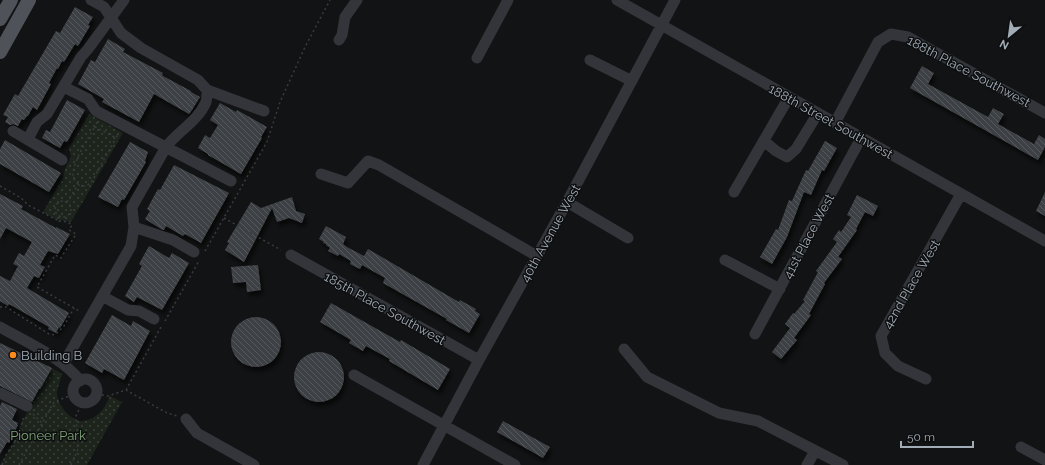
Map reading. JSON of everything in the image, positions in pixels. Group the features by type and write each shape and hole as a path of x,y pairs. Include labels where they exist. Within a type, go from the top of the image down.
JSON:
{"main road":[{"path":"0,20 11,0"},
{"path":"0,52 29,0"}],"street":[{"path":"90,0 104,7 121,32 141,48 198,80 207,90 264,111"},
{"path":"28,139 37,122 47,114 81,57 124,0"},
{"path":"338,40 342,35 345,17 357,0"},
{"path":"477,58 508,0"},
{"name":"188th Street Southwest","path":"617,0 1045,241"},
{"name":"40th Avenue West","path":"423,465 479,360 567,202 675,0"},
{"name":"188th Place Southwest","path":"835,123 878,42 891,34 908,37 1045,113"},
{"path":"590,60 632,81"},
{"path":"64,87 88,100 96,111 231,181"},
{"path":"64,363 131,246 134,227 132,207 170,141 198,115 206,102 207,90"},
{"path":"734,192 789,97"},
{"path":"764,141 776,152 787,157 796,149 818,113"},
{"path":"13,131 62,160"},
{"name":"41st Place West","path":"755,334 862,138"},
{"path":"321,174 348,183 368,161 379,165 537,256"},
{"name":"42nd Place West","path":"926,379 898,366 885,353 881,336 961,194"},
{"path":"567,202 628,238"},
{"path":"134,227 173,240 200,254"},
{"name":"185th Place Southwest","path":"291,255 479,360"},
{"path":"725,260 780,289"},
{"path":"102,296 128,310 139,311 154,319"},
{"path":"0,327 64,363 74,372 80,381"},
{"path":"624,349 647,376 719,413 758,422 843,465"},
{"path":"354,375 444,427 515,465"},
{"path":"80,381 91,381 96,387 96,394 90,402 82,403 78,401 74,394 75,386 80,381"},
{"path":"0,393 27,406"},
{"path":"186,419 197,433 254,465"},
{"path":"1022,448 1045,460"},
{"path":"807,465 815,451"}],"path":[{"path":"96,394 108,396 126,390 200,254 224,218 267,142 280,102 305,47 330,0"},
{"path":"99,118 80,154 73,174 78,185 85,186 91,183 120,130"},
{"path":"95,127 116,138"},
{"path":"67,202 78,185"},
{"path":"0,186 21,198 28,205 59,221 67,222 72,225 69,230 76,234 61,258 55,255 37,287 90,317"},
{"path":"59,221 60,216 56,211 56,206 62,201 67,202"},
{"path":"60,216 66,216 70,213 71,208 67,202"},
{"path":"224,218 291,255"},
{"path":"0,307 6,307 49,334 55,335 64,326 74,308"},
{"path":"126,390 167,413 186,419"},
{"path":"18,465 54,402 74,394"},
{"path":"72,465 78,450 76,416 82,403"},
{"path":"27,406 42,423"},
{"path":"2,464 19,435 27,406"},
{"path":"13,432 19,435"},
{"path":"6,435 16,441"}],"green space":[{"path":"89,114 123,133 71,222 55,219 43,212 63,178 65,169 71,157 69,148"},
{"name":"Pioneer Park","path":"52,368 62,374 57,396 61,406 72,418 81,421 90,419 104,408 110,396 122,402 87,465 0,465 11,447 20,426"}],"building":[{"path":"75,7 93,17 88,25 90,26 78,46 75,44 64,62 62,61 58,69 57,68 49,83 51,84 37,110 33,107 28,116 24,120 22,119 18,126 13,124 10,125 5,122 8,117 3,115 15,94 18,96 56,31 60,33"},
{"path":"108,39 125,49 123,52 163,73 163,76 200,97 189,114 154,94 139,122 102,102 104,99 78,84 91,60 95,62"},
{"path":"922,66 934,73 928,84 988,117 993,108 1004,114 998,124 1034,144 1039,135 1045,139 1045,147 1038,160 910,88"},
{"path":"67,100 85,110 67,142 64,141 60,148 42,138 46,130 50,132"},
{"path":"220,103 236,112 237,110 267,127 241,174 198,148 205,135 210,138 218,125 210,120"},
{"path":"5,140 61,173 49,192 0,164 0,149"},
{"path":"825,141 837,148 824,171 822,170 811,195 804,192 787,237 772,264 760,257 776,229 778,230 789,200 792,201 806,170 808,171"},
{"path":"130,142 148,152 146,162 124,200 122,199 118,207 98,197"},
{"path":"174,165 229,193 201,243 185,234 183,236 166,226 164,230 161,229 145,219 150,211 147,209"},
{"path":"1045,192 1045,216 1036,211"},
{"path":"0,194 23,206 21,209 70,234 58,254 48,251 40,265 45,267 39,278 34,276 27,288 69,313 56,333 48,329 49,327 9,304 8,306 0,301 0,276 10,281 18,266 13,264 19,253 24,256 32,242 6,228 0,239"},
{"path":"857,195 878,206 873,216 865,212 856,229 857,230 838,257 842,259 824,283 825,284 809,314 811,315 794,338 797,340 781,359 772,352 790,328 785,324 805,301 803,300 818,272 816,271 837,242 833,239 839,230 841,232 851,217 847,215"},
{"path":"292,197 296,211 305,214 302,223 289,218 277,222 272,208 244,262 225,250 229,243 227,242 251,202 261,208"},
{"path":"326,226 346,237 343,244 347,247 364,256 368,249 459,302 460,300 476,309 475,311 480,314 469,333 383,283 385,278 362,265 360,269 350,264 351,261 339,254 338,256 328,251 330,248 319,239"},
{"path":"149,246 169,258 172,253 189,263 162,310 137,297 134,302 125,296 142,266 139,264"},
{"path":"258,265 261,290 247,292 246,282 233,283 231,267"},
{"path":"331,303 400,342 401,340 450,369 438,390 389,361 390,359 366,346 363,351 349,343 351,340 320,322"},
{"path":"112,315 131,326 133,321 150,331 124,380 104,369 102,373 85,363"},
{"path":"256,317 265,319 276,328 281,342 279,351 270,362 256,367 247,365 236,356 231,342 233,333 242,322"},
{"name":"Building B","path":"0,343 52,368 32,402 0,386"},
{"path":"314,352 324,352 337,359 344,372 344,382 337,395 324,402 314,402 305,398 298,391 294,382 294,372 298,363 305,356"},
{"path":"2,402 17,409 12,420 18,423 18,425 9,443 7,442 0,454 0,406"},
{"path":"503,421 550,447 543,458 497,432"}],"place":[{"name":"Building B","path":"13,355"}]}
